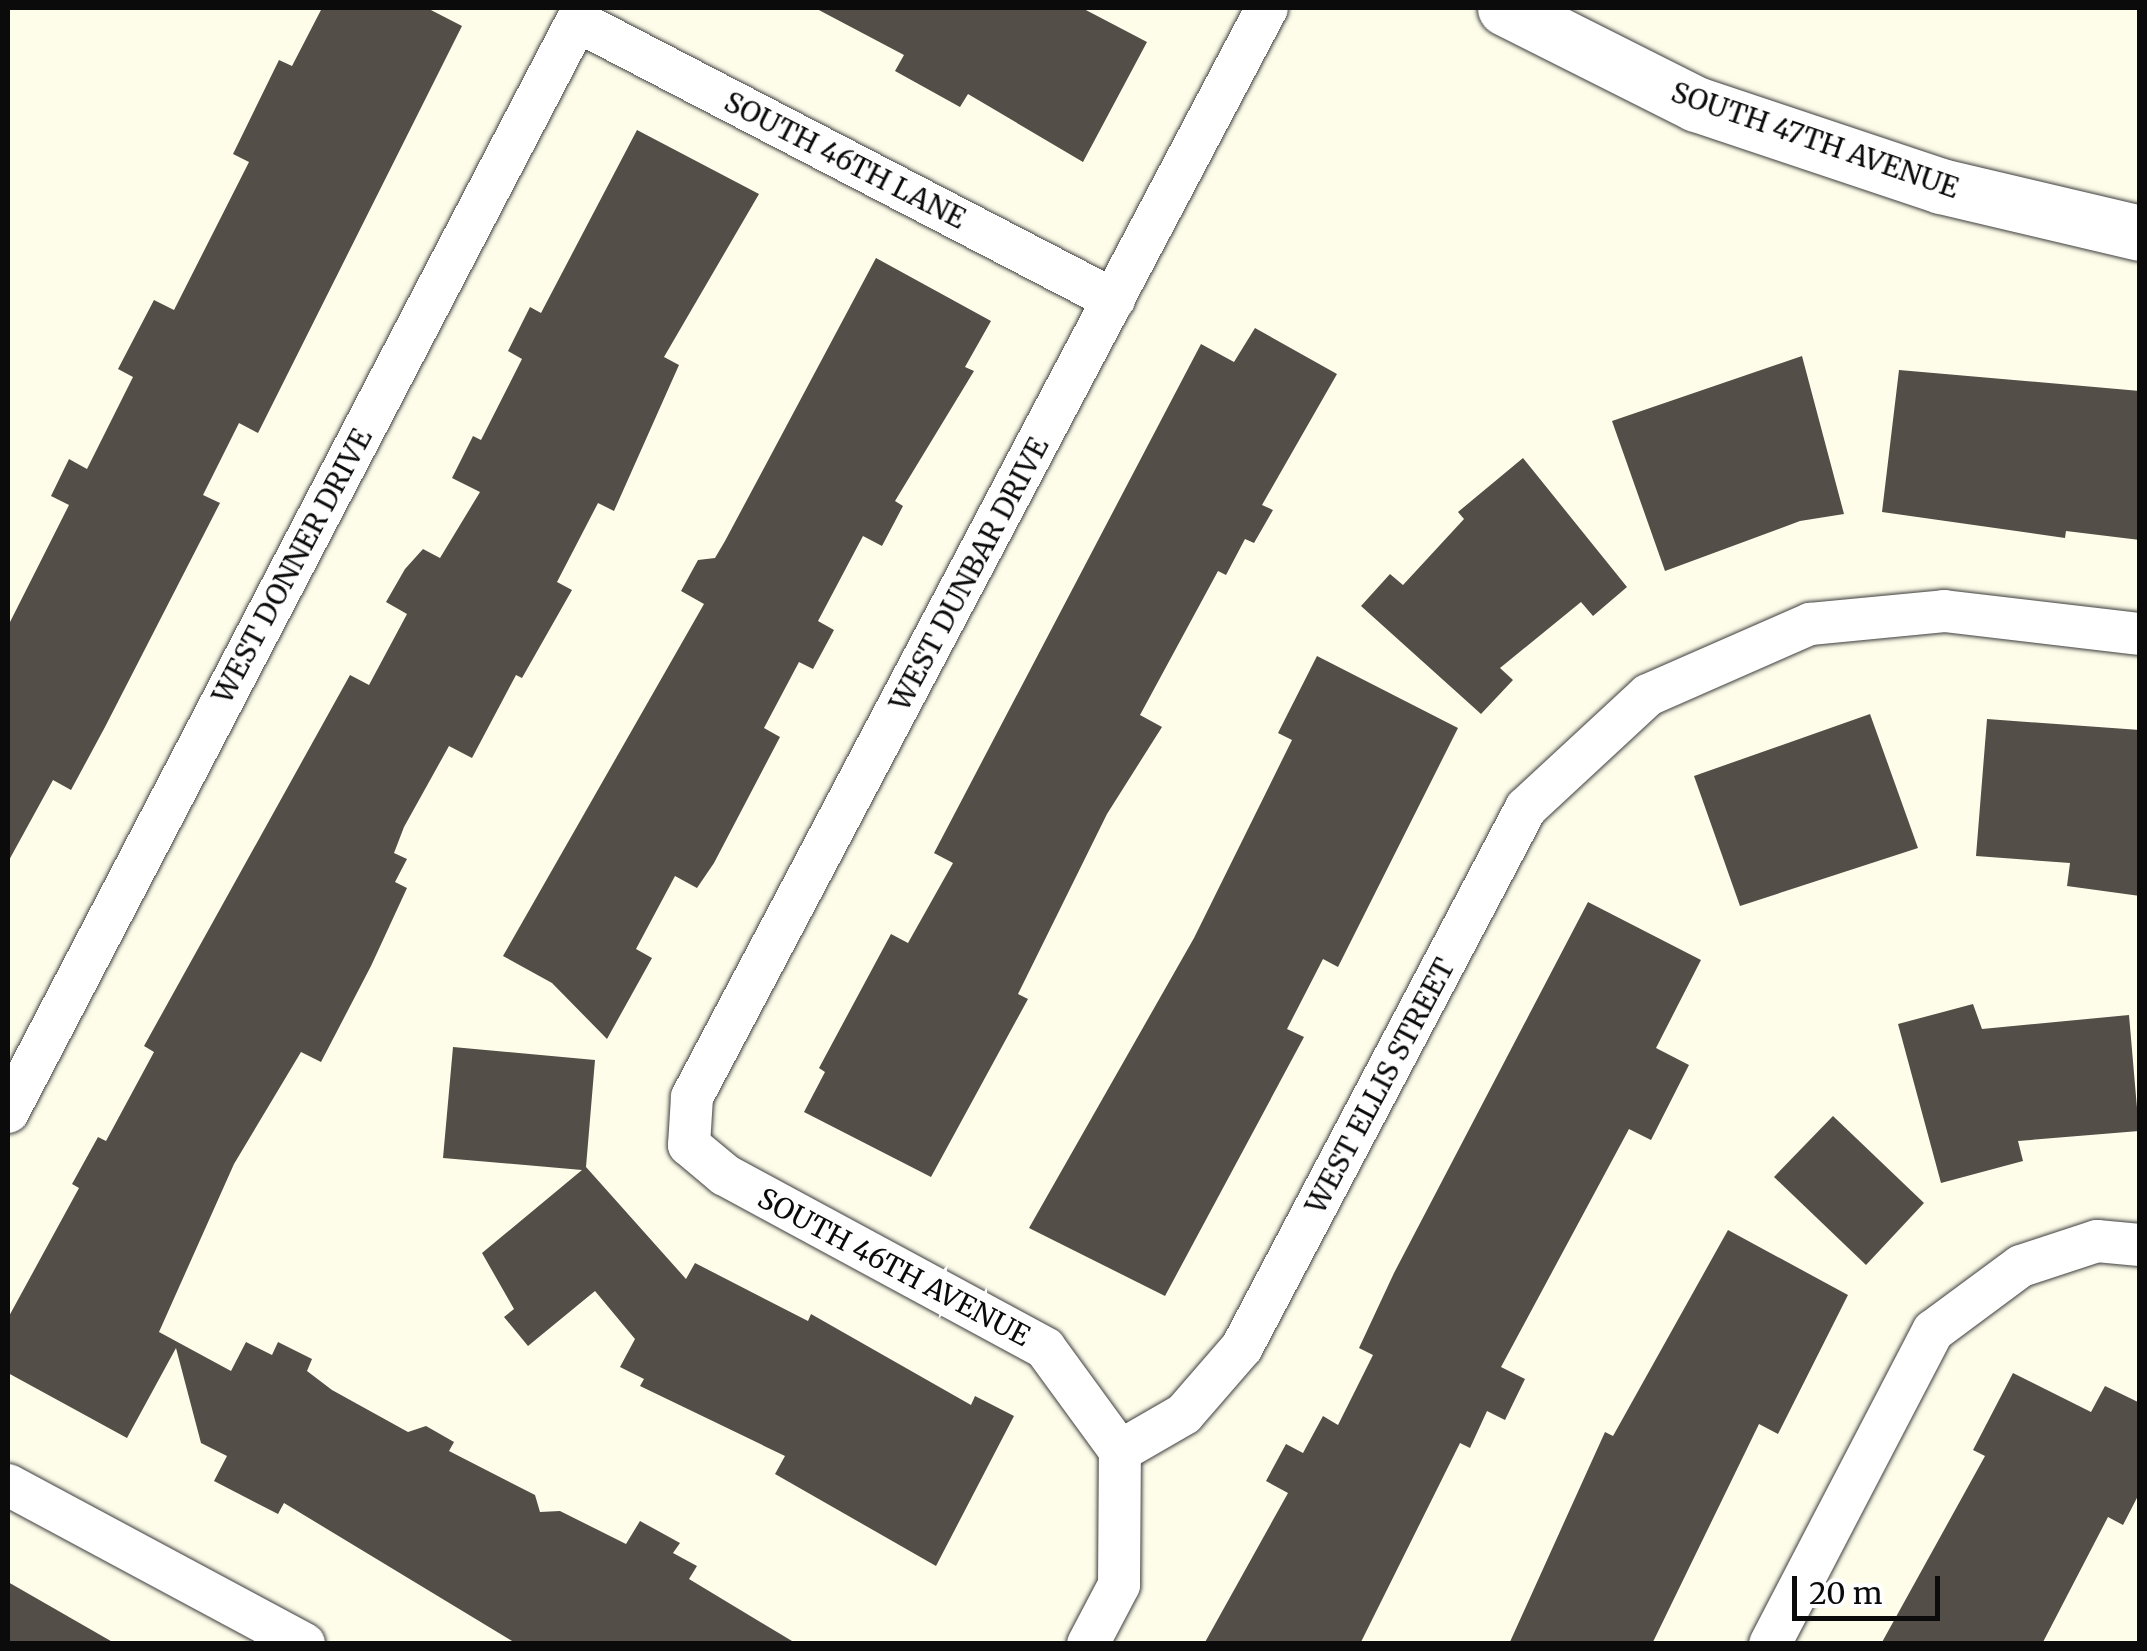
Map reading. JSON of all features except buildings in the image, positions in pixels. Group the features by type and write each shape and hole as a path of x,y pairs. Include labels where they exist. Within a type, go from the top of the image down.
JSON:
{"street":[{"name":"WEST DUNBAR DRIVE","path":"690,1145 692,1096 1267,8"},
{"name":"SOUTH 47TH AVENUE","path":"1505,8 1715,111 1941,186 2140,233"},
{"name":"SOUTH 46TH LANE","path":"577,20 1114,300"},
{"name":"WEST DONNER DRIVE","path":"8,1112 577,20"},
{"name":"WEST ELLIS STREET","path":"1120,1452 1184,1414 1242,1348 1526,808 1648,694 1810,624 1944,612 2140,634"},
{"name":"SOUTH 46TH AVENUE","path":"690,1145 725,1175 1045,1348 1120,1452"},
{"path":"1770,1644 1933,1332 2022,1266 2097,1241 2140,1245"},
{"path":"1088,1644 1119,1585 1120,1452"},
{"path":"8,1484 304,1644"}]}
